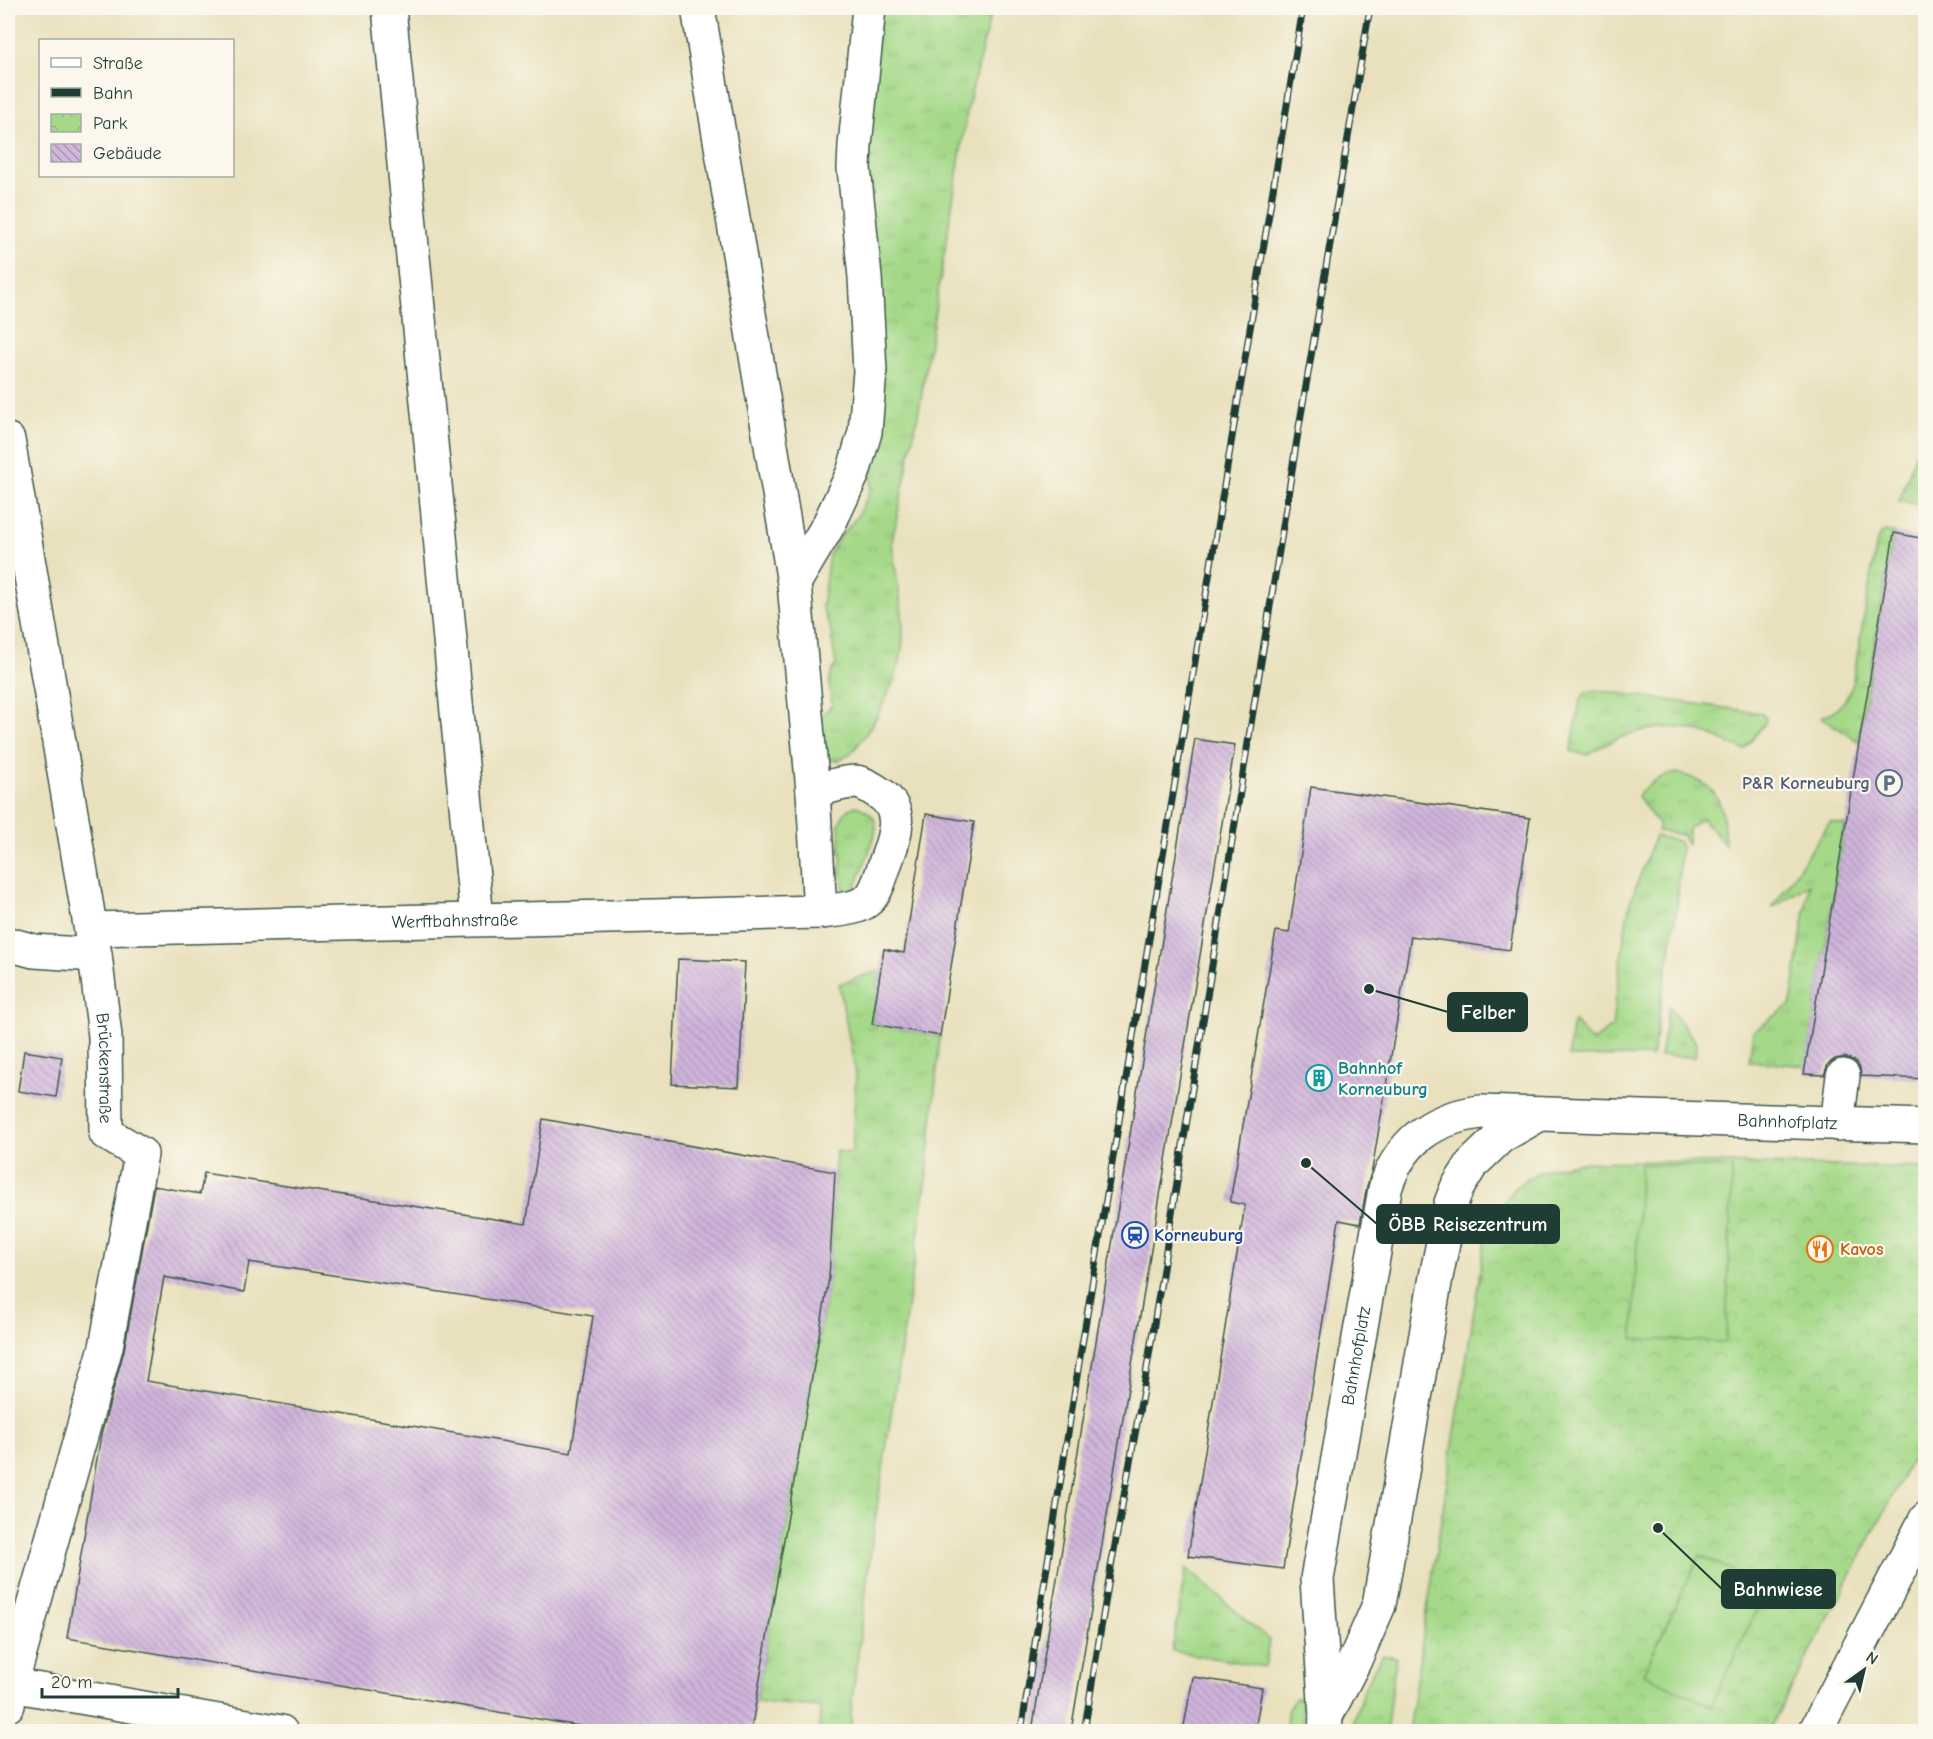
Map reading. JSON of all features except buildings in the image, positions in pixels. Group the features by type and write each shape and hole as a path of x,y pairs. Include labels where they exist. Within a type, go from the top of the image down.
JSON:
{"street":[{"path":"389,8 477,919"},
{"path":"698,8 794,583 813,791 820,912"},
{"path":"794,583 829,524 853,472 865,432 870,371 865,278 854,168 869,8"},
{"name":"Brückenstraße","path":"8,440 93,942 105,1036 106,1133 141,1154 106,1347 9,1695"},
{"name":"Werftbahnstraße","path":"8,944 34,951 93,942 477,919 820,912 854,906 869,899 876,887 891,847 895,811 885,797 870,787 856,782 813,791"},
{"path":"1838,1124 1843,1076"},
{"name":"Bahnhofplatz","path":"1326,1724 1317,1579 1385,1189 1397,1159 1410,1144 1436,1123 1460,1115 1481,1112 1926,1126"},
{"name":"Bahnhofplatz","path":"1326,1724 1379,1605 1451,1203 1457,1188 1472,1164 1500,1137 1542,1113"},
{"path":"1815,1731 1926,1519"},
{"path":"9,1695 281,1731"}],"green space":[{"path":"880,8 992,8 968,106 920,404 892,541 903,623 901,657 891,686 867,733 845,758 834,760 822,751 815,723 832,705 830,679 836,665 830,627 822,607 829,555 839,538 857,517 870,491 875,455 864,189"},
{"path":"1925,427 1925,505 1898,502 1899,502"},
{"path":"1894,533 1858,741 1821,717 1840,706 1852,686 1877,541 1881,534"},
{"path":"1596,690 1761,713 1766,718 1765,723 1744,750 1689,729 1658,728 1614,740 1587,755 1571,751 1580,701 1586,692"},
{"path":"1676,773 1702,783 1717,797 1723,818 1725,845 1702,818 1688,829 1688,844 1682,835 1657,831 1659,826 1638,796 1655,781"},
{"path":"856,806 871,814 876,831 855,888 852,893 849,893 843,887 839,824 845,813"},
{"path":"1830,822 1845,825 1806,1066 1749,1061 1753,1032 1791,1004 1809,884 1772,908"},
{"path":"1655,836 1678,841 1681,846 1677,907 1652,1056 1568,1057 1574,1021 1592,1042 1612,1027 1630,902"},
{"path":"881,970 872,1024 940,1036 927,1177 873,1534 851,1710 851,1731 819,1731 820,1707 756,1702 829,1278 836,1151 852,1153 856,1075 839,984"},
{"path":"1669,1006 1697,1044 1695,1057 1660,1056"},
{"path":"1637,1161 1925,1168 1925,1434 1769,1731 1408,1732 1484,1246 1496,1216 1518,1186 1548,1169 1583,1163"},
{"path":"1640,1164 1732,1168 1726,1342 1633,1339"},
{"path":"1700,1555 1767,1587 1711,1706 1643,1674"},
{"path":"1186,1568 1269,1640 1265,1667 1172,1651"},
{"path":"1383,1655 1396,1657 1386,1731 1352,1731 1363,1692"},
{"path":"1295,1698 1300,1698 1303,1712 1302,1731 1286,1731 1287,1712"}],"railway":[{"path":"1021,1732 1080,1357 1303,8"},
{"path":"1084,1732 1146,1374 1299,427 1370,8"}],"place":[{"name":"P&R Korneuburg","path":"1889,783"},
{"name":"Felber","path":"1369,989"},
{"name":"Bahnhof Korneuburg","path":"1319,1078"},
{"name":"ÖBB Reisezentrum","path":"1306,1163"},
{"name":"Korneuburg","path":"1135,1235"},
{"name":"Kavos","path":"1820,1249"},
{"name":"Bahnwiese","path":"1658,1528"}]}
